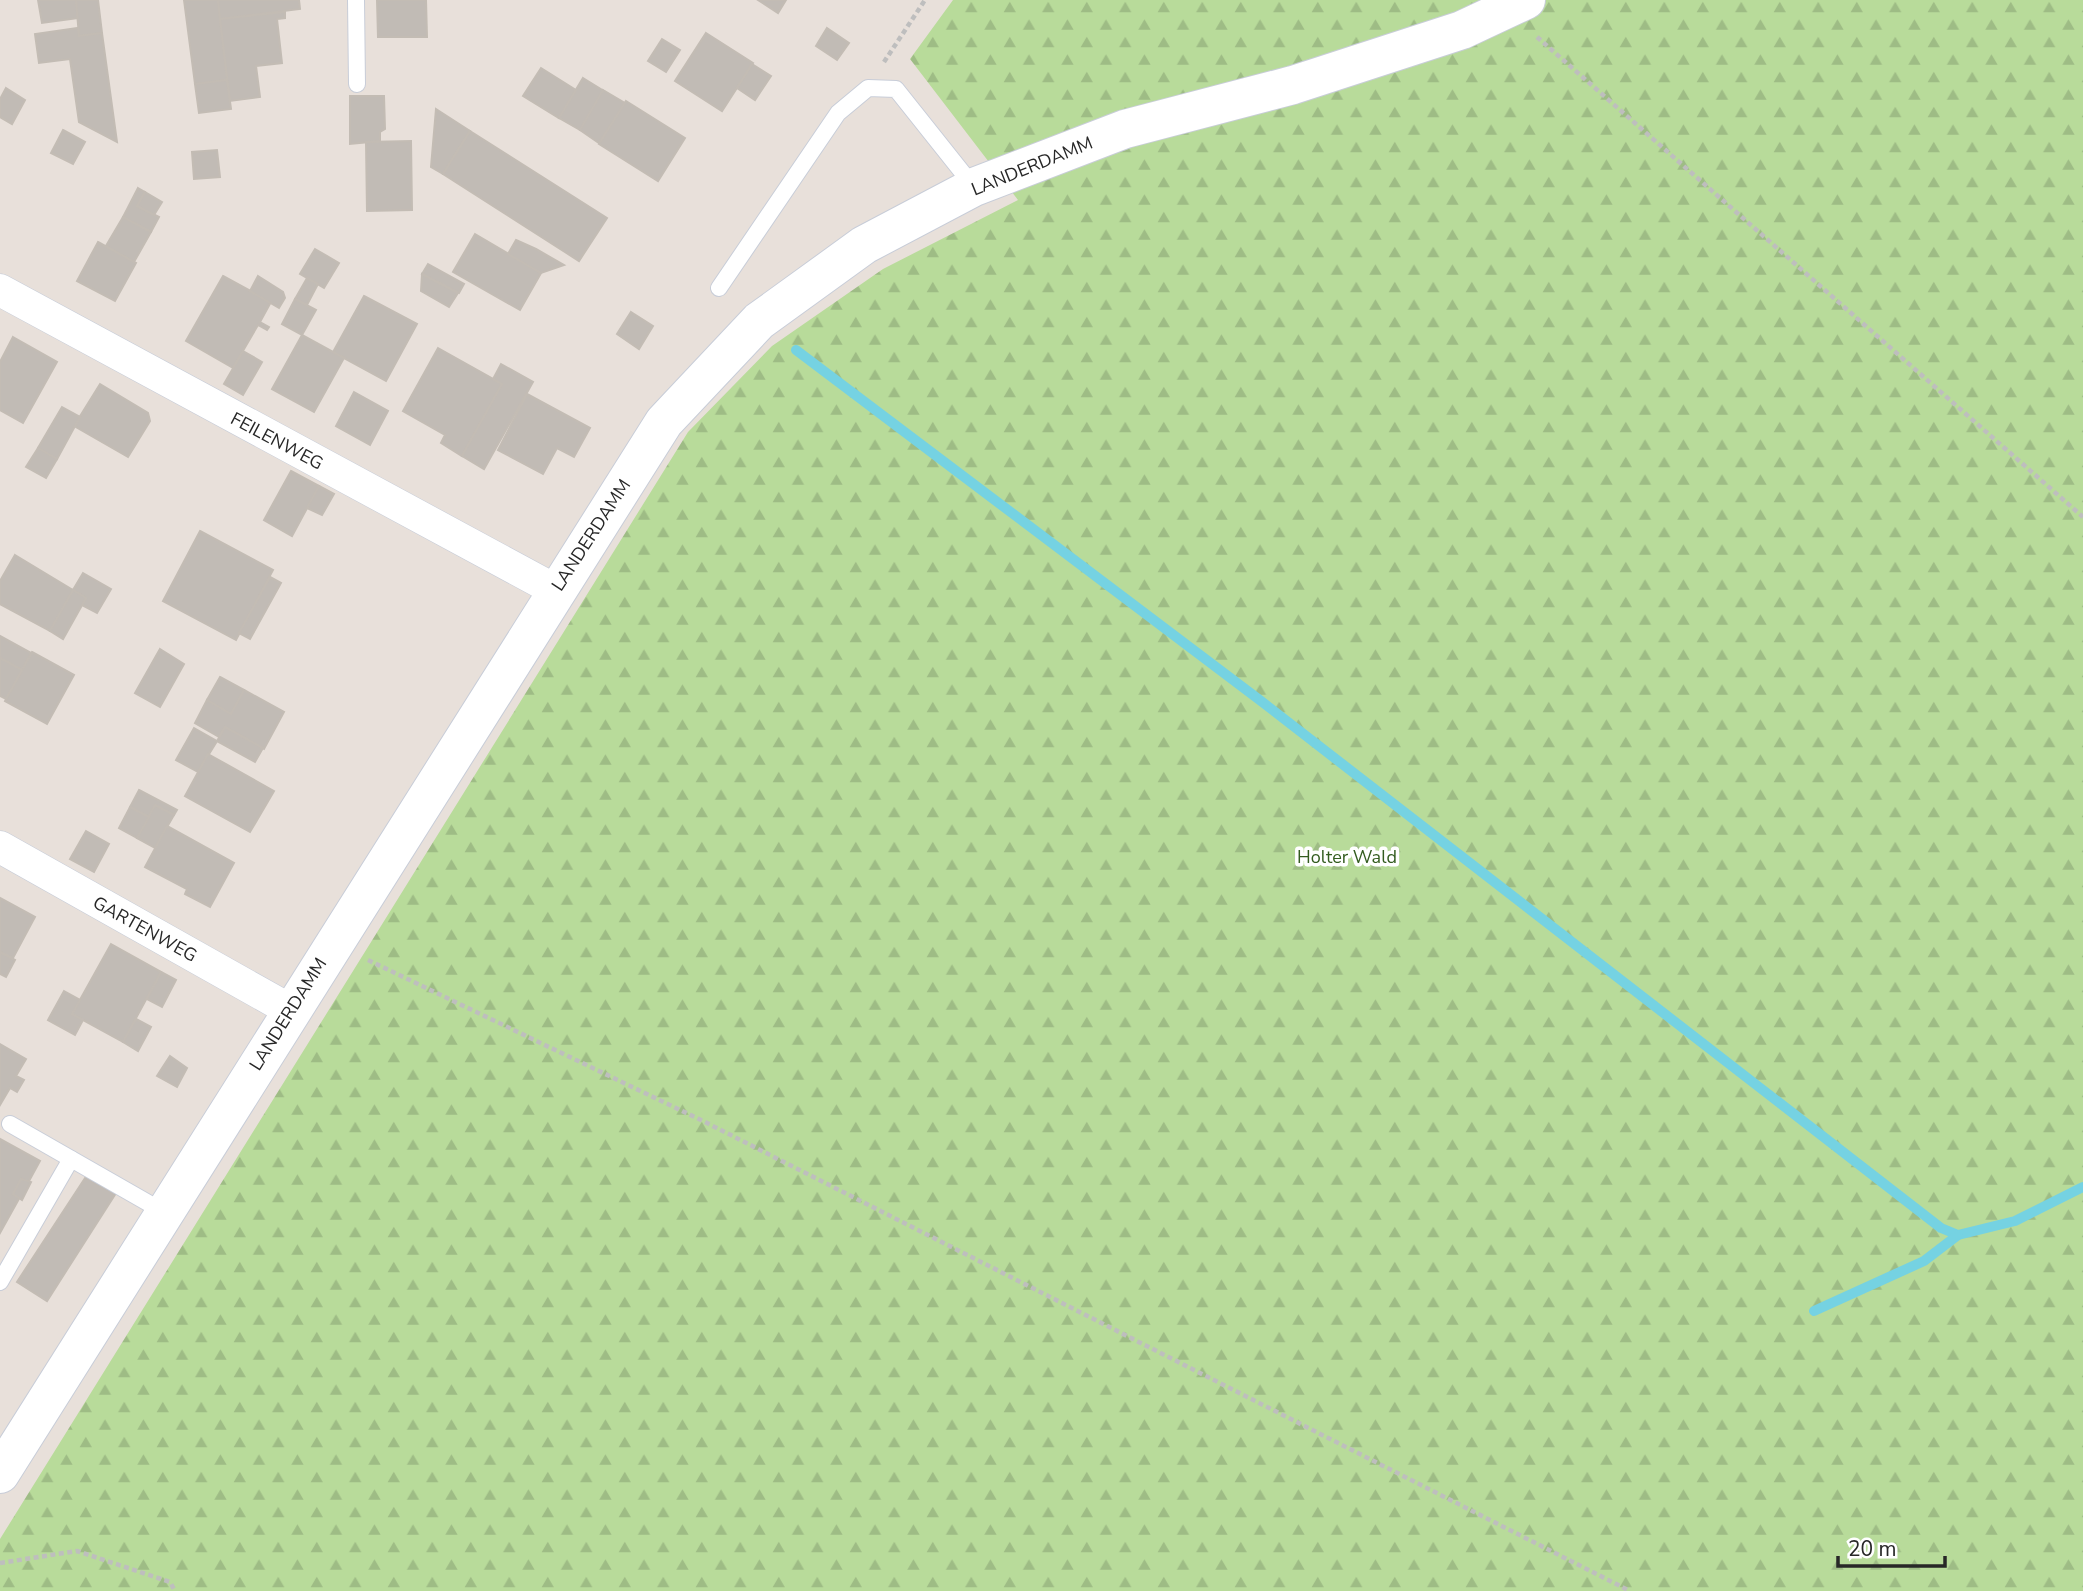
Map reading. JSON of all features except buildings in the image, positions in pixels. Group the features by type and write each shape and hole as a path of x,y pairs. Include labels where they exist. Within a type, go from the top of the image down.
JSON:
{"main road":[{"name":"LANDERDAMM","path":"0,1474 555,590 664,422 760,321 864,245 974,187 1125,129 1293,85 1462,30 1516,5"}],"street":[{"name":"FEILENWEG","path":"0,290 555,590"},
{"name":"GARTENWEG","path":"0,847 290,1010"}],"lane":[{"path":"356,0 357,84"},
{"path":"719,288 838,113 867,88 896,89 974,187"},
{"path":"10,1124 164,1212"},
{"path":"0,1282 71,1159"}],"path":[{"path":"1516,5 2083,517"},
{"path":"333,943 703,1121 1630,1591"},
{"path":"0,1563 77,1551 170,1582 175,1591"}],"green space":[{"name":"Holter Wald","path":"953,0 2083,0 2083,1591 0,1591 0,1539 688,432 772,346 883,269 1018,200 910,59"}],"waterway":[{"path":"796,350 1261,701 1941,1228 1958,1235 2015,1221 2083,1187"},
{"path":"1814,1311 1924,1261 1958,1235"}]}
